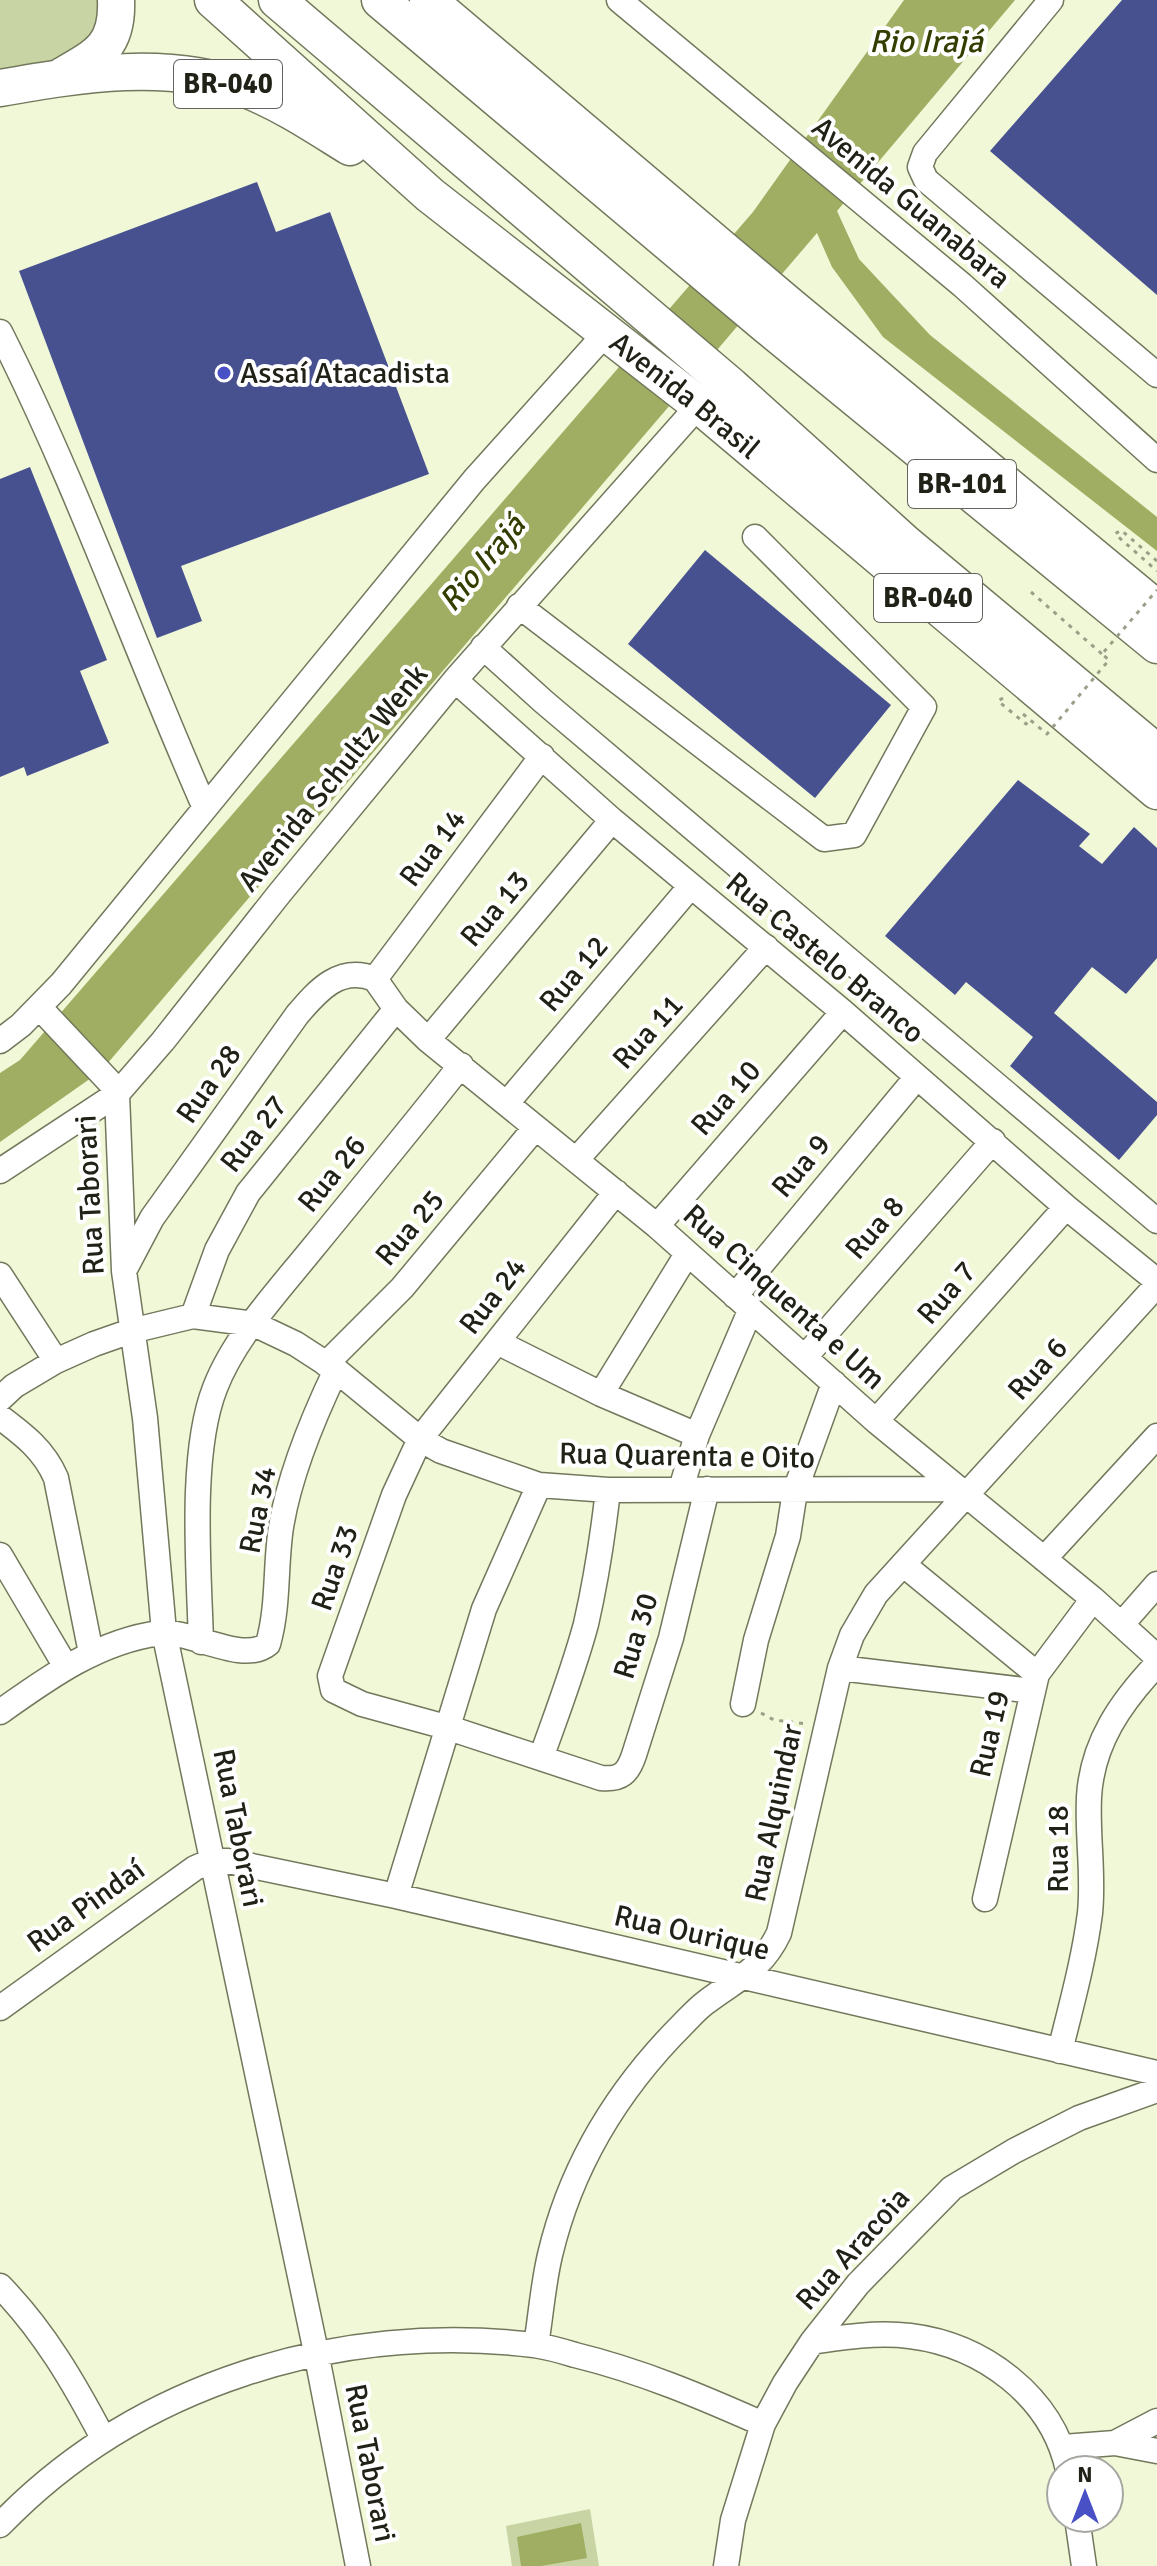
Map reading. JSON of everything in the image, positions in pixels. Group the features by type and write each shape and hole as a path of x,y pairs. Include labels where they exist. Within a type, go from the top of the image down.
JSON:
{"highway":[{"path":"59,78 97,56 111,37 116,0"},
{"name":"Avenida Brasil","path":"277,0 731,386 905,543 1157,753"},
{"path":"380,0 679,232 778,316 1157,609"},
{"path":"215,2 411,137 533,237 596,271"},
{"name":"Avenida Brasil","path":"215,2 430,195 690,398 1157,791"},
{"path":"438,6 679,232"},
{"name":"BR-040","path":"0,88 59,78 156,72 202,78 245,89 290,109 430,195"},
{"name":"BR-101","path":"778,316 1157,645"}],"street":[{"name":"Avenida Guanabara","path":"619,0 962,285 1157,460"},
{"path":"1051,0 925,153 920,167 926,180 1157,375"},
{"path":"0,332 67,477 205,808"},
{"path":"0,1041 45,1014 61,984 474,480 612,339"},
{"name":"Avenida Schultz Wenk","path":"0,1171 113,1087 163,1041 279,894 690,398"},
{"path":"519,606 824,839 854,835 924,707 755,537"},
{"name":"Rua Castelo Branco","path":"483,647 1157,1220"},
{"name":"Rua Castelo Branco","path":"455,680 612,820 843,1012 1157,1283"},
{"name":"Rua 14","path":"375,979 542,756"},
{"name":"Rua 13","path":"428,1040 612,820"},
{"name":"Rua 12","path":"507,1103 690,887"},
{"name":"Rua 11","path":"577,1159 766,947"},
{"name":"Rua 28","path":"124,1271 152,1218 318,990 337,978 354,974 375,979"},
{"name":"Rua Cinquenta e Um","path":"375,979 396,1009 428,1040 657,1226 876,1421 1093,1599 1157,1657"},
{"name":"Rua 27","path":"193,1316 217,1250 248,1193 396,1009"},
{"name":"Rua 10","path":"657,1226 843,1012"},
{"path":"45,1014 113,1087"},
{"name":"Rua 26","path":"201,1642 199,1489 203,1432 219,1379 229,1358 254,1324 461,1065"},
{"name":"Rua 9","path":"681,1489 742,1303 917,1077"},
{"name":"Rua Taborari","path":"113,1087 124,1271 147,1432 164,1632 358,2566"},
{"name":"Rua 25","path":"331,1367 402,1288 535,1128"},
{"name":"Rua 8","path":"805,1357 993,1141"},
{"name":"Rua 24","path":"420,1439 616,1192"},
{"name":"Rua 7","path":"876,1421 1066,1207"},
{"path":"601,1394 687,1254"},
{"path":"0,1275 56,1361"},
{"name":"Rua 6","path":"963,1492 1157,1283"},
{"name":"Rua Quarenta e Oito","path":"0,1399 14,1386 56,1361 131,1331 193,1316 254,1324 296,1344 331,1367 420,1439 441,1451 539,1485 608,1490 963,1492"},
{"path":"497,1342 601,1394 697,1435"},
{"name":"Rua 34","path":"201,1642 245,1649 268,1644 276,1598 281,1526 331,1367"},
{"path":"743,1704 756,1640 788,1536 795,1491 834,1383"},
{"path":"0,1417 48,1458 56,1478 91,1653"},
{"path":"1044,1559 1157,1436"},
{"name":"Rua 33","path":"420,1439 394,1495 330,1676 333,1690 362,1704 446,1727"},
{"path":"396,1896 484,1609 539,1485"},
{"name":"Rua 30","path":"541,1758 601,1778 622,1776 629,1769 671,1638 707,1489"},
{"path":"446,1727 541,1758 586,1623 608,1490"},
{"name":"Rua Alquindar","path":"536,2345 550,2255 576,2173 599,2130 670,2038 704,2004 744,1978 771,1951 779,1933 824,1729 852,1635 876,1594 904,1565 963,1492"},
{"path":"0,1555 66,1667"},
{"path":"904,1565 1035,1683"},
{"path":"1122,1624 1157,1584"},
{"name":"Rua 19","path":"985,1899 1035,1683 1093,1599"},
{"path":"0,1712 66,1667 121,1641 164,1632 201,1642"},
{"name":"Rua 18","path":"1060,2051 1080,1971 1090,1913 1092,1862 1089,1798 1094,1761 1108,1727 1129,1694 1157,1664"},
{"path":"840,1668 1035,1683"},
{"name":"Rua Ourique","path":"211,1861 261,1867 396,1896 1157,2073"},
{"name":"Rua Pindaí","path":"0,2008 172,1883 211,1861"},
{"name":"Rua Aracoia","path":"726,2566 733,2520 763,2424 812,2342 858,2284 952,2188 1014,2151 1079,2118 1157,2090"},
{"path":"0,2286 38,2330 71,2377 103,2438"},
{"path":"812,2342 875,2335 910,2336 948,2344 983,2358 1015,2382 1042,2409 1064,2454"},
{"path":"0,2525 28,2496 103,2438 171,2403 224,2381 316,2352 387,2342 437,2340 536,2345 610,2363 679,2387 763,2424"},
{"path":"1081,2454 1115,2443 1157,2421"},
{"path":"1115,2443 1157,2451"},
{"path":"1079,2534 1084,2566"}],"path":[{"path":"1157,561 1121,530 1115,534 1157,571"},
{"path":"1102,654 1157,590"},
{"path":"1023,714 1047,734 1109,660 1031,592"},
{"path":"743,1704 774,1720 799,1722 824,1729"}],"shaded area":[{"path":"0,0 112,0 90,53 0,75"},
{"path":"590,2509 599,2566 512,2566 506,2526"}],"water":[{"name":"Rio Irajá","path":"904,0 1015,0 837,211 859,259 930,335 1157,517 1157,551 883,337 832,267 817,233 101,1071 0,1142 0,1073 20,1060 753,212"},
{"path":"581,2523 587,2558 541,2566 521,2566 517,2537"}],"building":[{"path":"1122,0 1157,0 1157,295 990,151"},
{"name":"Assaí Atacadista","path":"257,182 276,232 330,212 429,474 181,566 202,621 157,638 19,271"},
{"path":"30,467 107,660 80,671 109,743 27,776 24,767 0,777 0,479"},
{"path":"705,550 891,705 815,798 628,644"},
{"path":"1018,780 1090,834 1079,846 1102,864 1134,827 1157,848 1157,958 1126,994 1092,967 1054,1013 1157,1102 1157,1115 1119,1160 1010,1066 1033,1037 966,982 955,995 885,936"}],"place":[{"name":"Assaí Atacadista","path":"224,373"}]}
